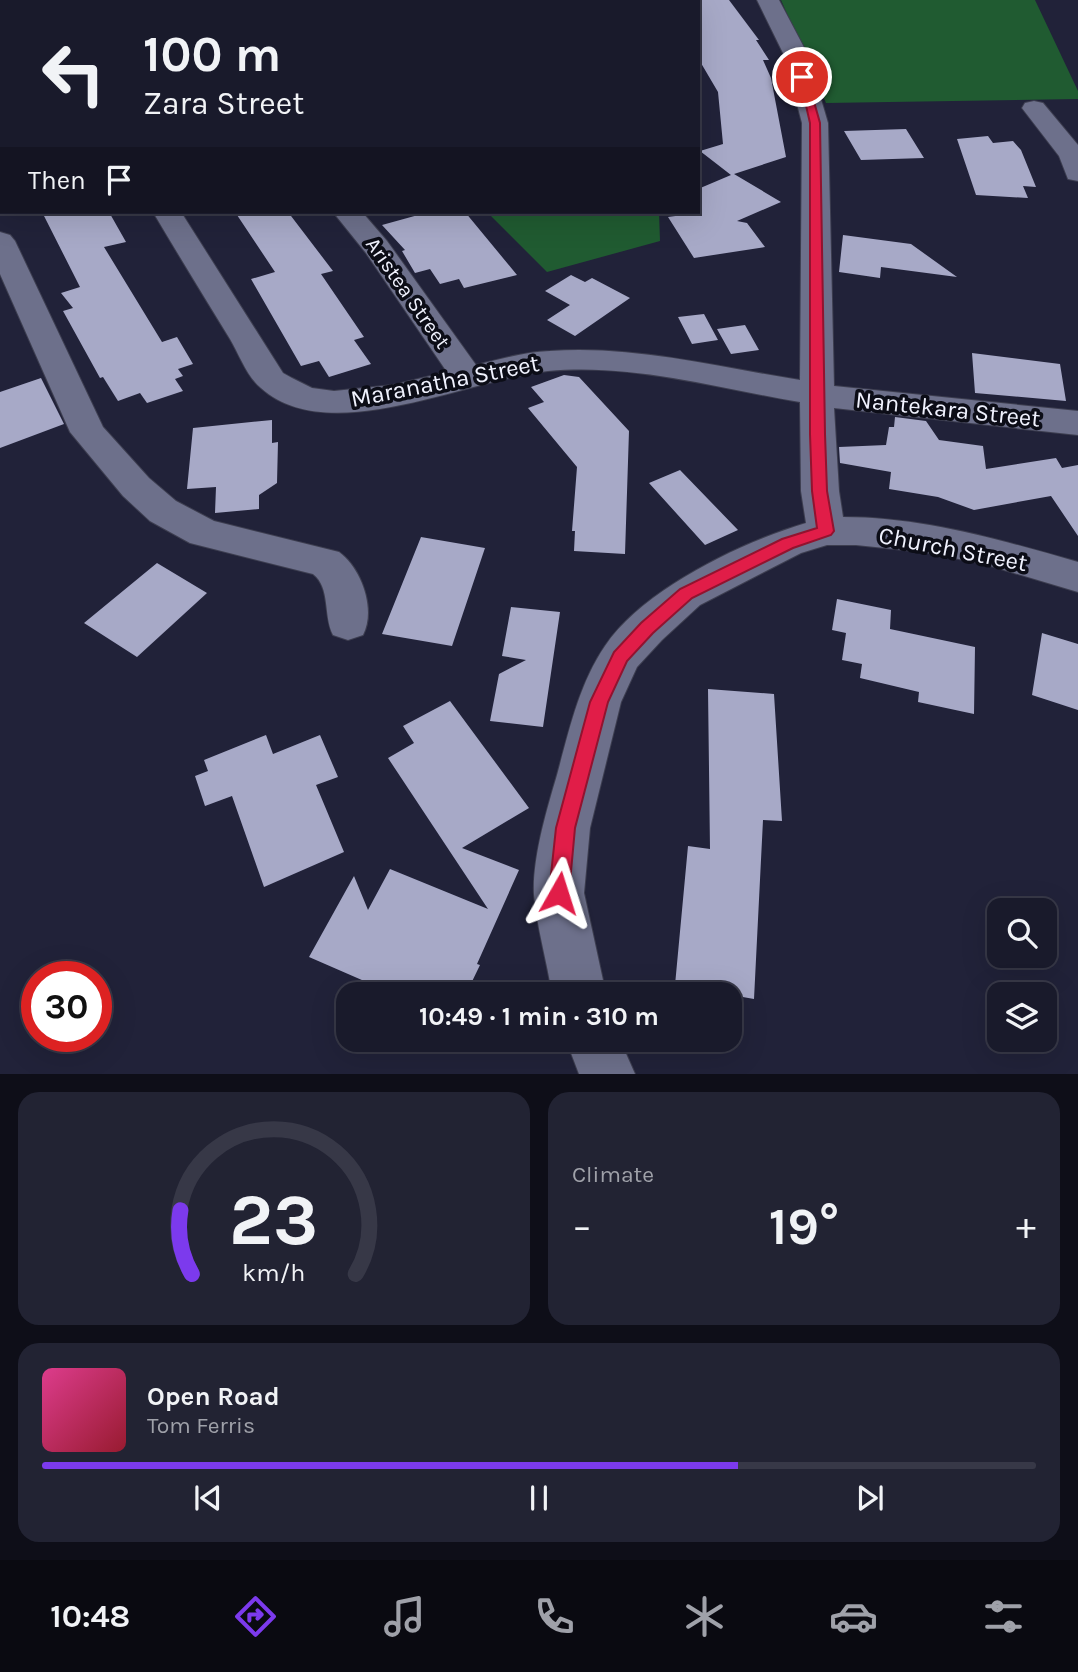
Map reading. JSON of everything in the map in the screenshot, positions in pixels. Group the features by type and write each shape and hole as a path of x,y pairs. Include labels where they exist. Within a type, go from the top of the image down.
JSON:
{"street":[{"path":"768,0 796,55 815,123 820,491 826,531"},
{"path":"1034,108 1072,155 1078,173"},
{"name":"Maranatha Street","path":"168,214 271,380 287,391 311,400 377,398 527,363 597,360 652,366 818,395"},
{"name":"Aristea Street","path":"349,214 377,247 467,376"},
{"path":"0,241 88,432 136,487 163,511 204,533 325,562 335,569 343,584 348,624"},
{"name":"Nantekara Street","path":"818,395 1078,423"},
{"name":"Church Street","path":"577,982 559,893 566,828 599,702 620,657 647,628 686,594 787,543 826,531 856,531 923,538 984,550 1078,577"},
{"path":"598,1052 607,1073"}],"green space":[{"path":"781,0 1035,0 1078,91 1078,99 826,103"},
{"path":"489,214 659,214 660,241 547,272"}],"building":[{"path":"700,0 729,0 759,40 756,40 769,60 763,60 771,78 786,157 734,174 781,202 737,221 747,223 765,247 694,258 668,217 700,214 700,188 731,175 700,151 723,144 718,92 700,61"},
{"path":"906,129 924,158 861,160 844,131"},
{"path":"988,136 993,143 1013,141 1021,150 1036,187 1023,186 1028,198 976,195 957,139"},
{"path":"43,214 110,214 126,242 104,247 162,342 177,337 193,364 178,369 183,376 175,379 183,391 147,403 140,393 118,401 103,377 100,378 63,311 73,308 61,293 80,287"},
{"path":"236,214 290,214 333,271 321,274 364,337 354,340 371,364 329,377 319,361 301,366 251,279 275,272"},
{"path":"422,214 467,214 517,275 464,288 459,279 440,284 430,269 415,273 402,251 405,250 382,225"},
{"path":"843,235 911,244 957,277 881,267 880,278 839,272"},
{"path":"571,275 585,282 592,278 630,298 575,336 547,320 570,305 545,291"},
{"path":"704,314 718,340 692,344 678,317"},
{"path":"745,325 759,350 731,354 717,329"},
{"path":"972,353 1060,364 1066,401 975,393"},
{"path":"564,375 579,377 629,431 625,554 574,551 575,531 572,531 577,467 528,408 544,402 531,387"},
{"path":"41,378 64,424 0,448 0,392"},
{"path":"895,417 926,421 939,440 983,446 986,469 1056,458 1062,468 1078,465 1078,536 1051,496 974,510 938,497 889,489 891,472 840,463 839,447 886,445 889,427 894,427"},
{"path":"272,420 272,443 278,442 277,483 259,495 259,509 215,513 216,487 187,489 193,428"},
{"path":"680,470 738,530 705,545 649,483"},
{"path":"421,537 485,548 452,646 382,634"},
{"path":"157,563 207,593 137,657 84,623"},
{"path":"837,599 891,610 890,629 975,647 974,714 918,702 919,692 860,678 862,664 842,660 846,633 832,630"},
{"path":"511,607 560,612 543,727 490,721 499,674 526,660 502,656"},
{"path":"1042,633 1078,644 1078,710 1032,695"},
{"path":"708,689 774,694 782,821 763,820 754,999 742,997 742,982 675,982 688,846 710,849"},
{"path":"450,701 529,808 462,848 519,870 477,964 480,965 472,982 366,982 309,957 354,876 368,910 390,869 488,909 388,758 414,743 403,726"},
{"path":"266,735 273,754 320,735 338,777 316,785 344,852 264,887 232,796 205,806 195,776 208,771 204,760"}],"route":[{"path":"559,893 566,828 599,702 620,657 647,628 686,594 787,543 826,531 820,491 817,434 815,123 802,77"}]}
